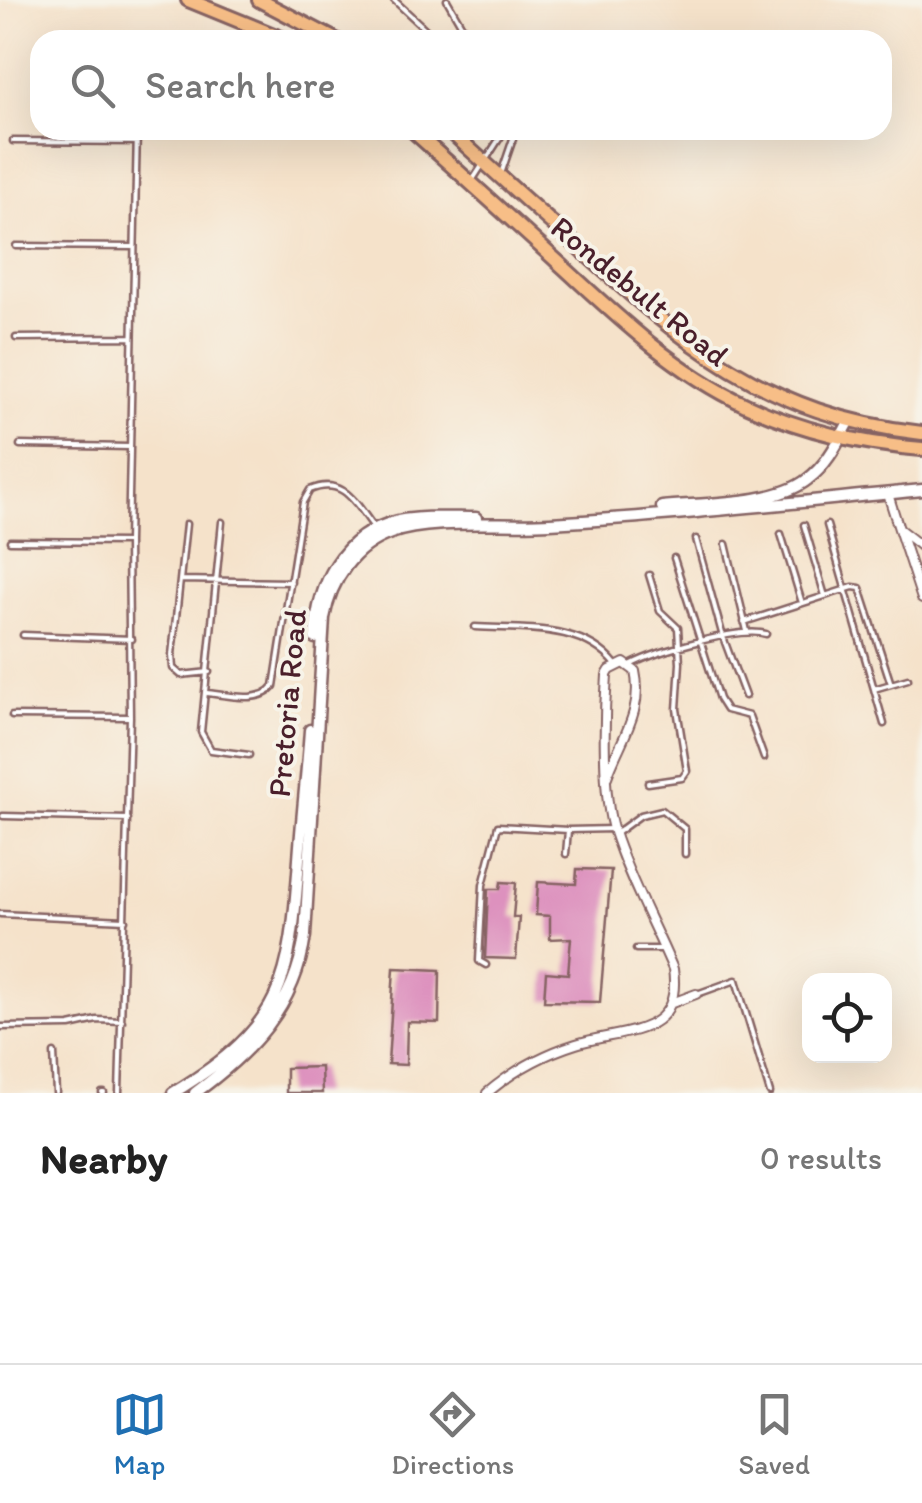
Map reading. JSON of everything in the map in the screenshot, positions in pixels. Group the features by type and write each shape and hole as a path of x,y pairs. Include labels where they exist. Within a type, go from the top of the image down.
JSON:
{"main road":[{"path":"188,0 262,30"},
{"path":"259,0 317,30"},
{"name":"Rondebult Road","path":"423,140 679,366 746,405 840,438 922,449"},
{"name":"Rondebult Road","path":"460,140 641,304 706,356 762,389 849,422 922,432"}],"street":[{"path":"733,504 793,489 819,470 849,422"},
{"path":"733,504 922,490"},
{"path":"888,494 922,599"},
{"name":"Pretoria Road","path":"364,541 404,529 733,504"},
{"name":"Pretoria Road","path":"172,1093 190,1090 258,1024 298,945 318,604 332,569 375,530 396,522 624,514"},
{"path":"899,530 922,547"},
{"path":"608,777 637,708 638,684 630,665 616,666 607,675 606,685 608,777 614,832 673,969 676,986 672,1003"},
{"path":"486,1093 556,1051 652,1025 672,1003 696,994"}],"lane":[{"path":"394,0 427,30"},
{"path":"447,0 464,30"},
{"path":"470,183 498,140"},
{"path":"486,197 500,176 513,140"},
{"path":"13,141 137,142 128,542 132,639 119,1093"},
{"path":"16,246 134,248"},
{"path":"16,338 133,337"},
{"path":"20,445 130,447"},
{"path":"207,694 258,697 268,694 274,686 304,502 310,490 330,485 346,490 375,530"},
{"path":"222,522 202,732 212,750 249,754"},
{"path":"186,524 173,668 181,674 209,672"},
{"path":"804,525 824,596"},
{"path":"827,526 884,724"},
{"path":"781,534 802,603"},
{"path":"696,539 722,637 745,696"},
{"path":"10,540 128,542"},
{"path":"726,544 746,631"},
{"path":"674,558 719,699 726,710 749,716 764,758"},
{"path":"648,783 682,778 687,772 677,709 678,628 660,611 649,575"},
{"path":"180,580 291,582"},
{"path":"744,622 860,588 891,684"},
{"path":"475,627 571,633 604,649 616,666"},
{"path":"630,665 649,654 746,631 766,634"},
{"path":"23,635 132,639"},
{"path":"874,689 908,679"},
{"path":"12,716 130,717"},
{"path":"486,965 480,961 483,885 498,826 614,832 641,815 662,810 685,829 685,854"},
{"path":"4,816 128,819"},
{"path":"566,854 568,830"},
{"path":"0,914 125,920"},
{"path":"636,950 664,949"},
{"path":"696,994 736,980 770,1093"},
{"path":"1,1028 122,1021"},
{"path":"54,1053 56,1093"}],"building":[{"path":"577,869 611,870 600,1002 544,1001 546,972 568,974 571,938 550,939 550,916 536,915 538,882 576,884"},
{"path":"501,882 516,883 516,959 485,958 488,889 500,889"},
{"path":"394,968 440,970 439,1023 407,1022 406,1065 388,1064"},
{"path":"321,1067 322,1093 286,1093 286,1068"}]}
